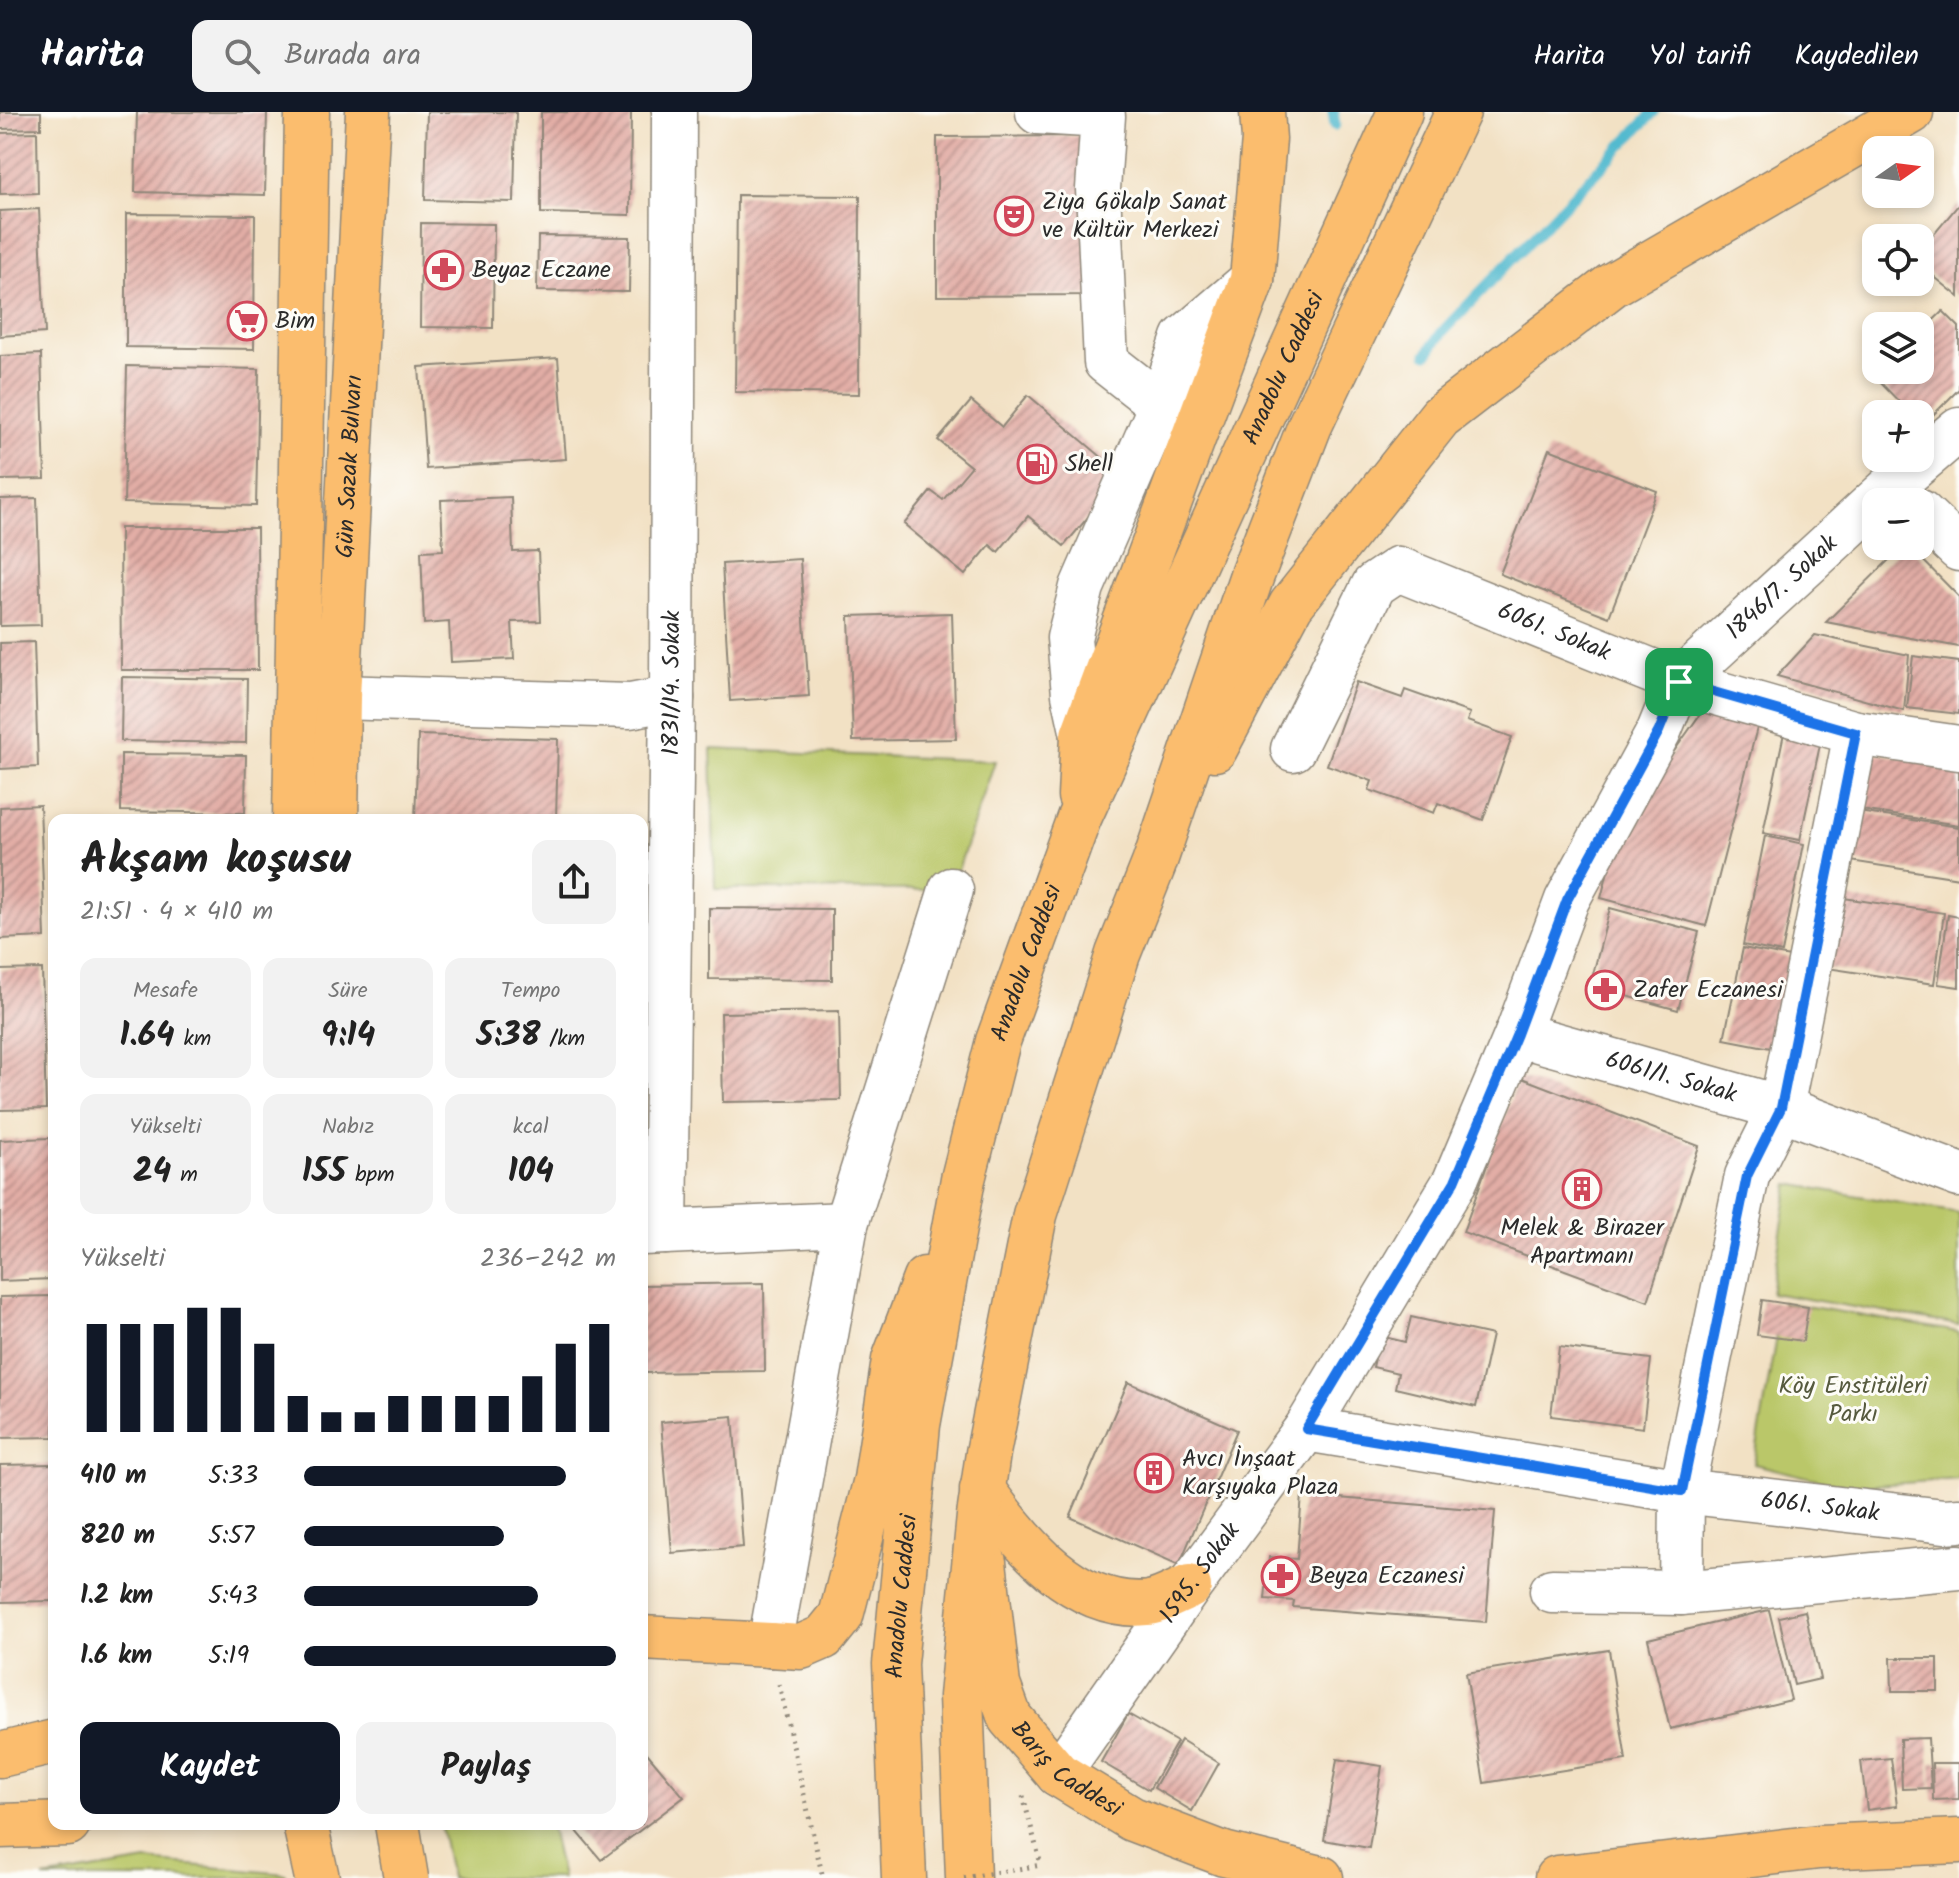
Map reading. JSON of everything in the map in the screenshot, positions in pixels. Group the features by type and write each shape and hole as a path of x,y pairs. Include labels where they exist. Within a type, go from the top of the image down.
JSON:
{"main road":[{"name":"Gün Sazak Bulvarı","path":"295,814 307,112"},
{"name":"Gün Sazak Bulvarı","path":"336,814 338,697 368,112"},
{"path":"1079,818 1083,735 1252,280 1264,139 1262,112"},
{"name":"Anadolu Caddesi","path":"904,1878 895,1664 918,1425 963,1179 998,1041 1079,818 1400,112"},
{"name":"Anadolu Caddesi","path":"966,1878 961,1696 980,1502 1035,1215 1118,954 1154,864 1252,575 1310,425 1458,112"},
{"path":"1154,864 1291,605 1440,417 1612,285 1911,112"},
{"path":"648,1638 801,1647 824,1637 841,1616 876,1479 894,1360 963,1179"},
{"path":"980,1502 1045,1562 1077,1587 1101,1600 1152,1603 1189,1587"},
{"name":"Barış Caddesi","path":"980,1502 998,1685 1040,1782 1224,1854 1321,1878"},
{"path":"0,1755 48,1743"},
{"path":"0,1826 48,1825"},
{"path":"306,1830 317,1878"},
{"path":"398,1830 406,1878"},
{"path":"1557,1878 1819,1847 1959,1841"}],"street":[{"name":"1831/14. Sokak","path":"653,1232 672,698 674,112"},
{"path":"1038,112 1103,116 1098,189 1106,362 1161,405"},
{"path":"1083,735 1074,694 1069,638 1082,587 1161,405 1184,338 1252,280"},
{"name":"1846/7. Sokak","path":"1916,488 1959,429"},
{"path":"1934,525 1959,549"},
{"name":"1846/7. Sokak","path":"1679,682 1862,536"},
{"name":"6061. Sokak","path":"1293,749 1374,585 1398,569 1679,682 1856,733 1959,748"},
{"name":"1595. Sokak","path":"1040,1782 1306,1429 1455,1181 1517,1034 1567,900 1659,731 1679,682"},
{"path":"338,697 630,706 672,698"},
{"path":"1681,1593 1682,1491 1747,1176 1781,1108 1856,733"},
{"path":"770,1645 846,1224 951,890"},
{"name":"6061/1. Sokak","path":"1517,1034 1781,1108 1959,1175"},
{"path":"653,1232 846,1224"},
{"name":"6061. Sokak","path":"1306,1429 1682,1491 1944,1521 1959,1520"},
{"path":"1552,1591 1681,1593 1959,1567"}],"path":[{"path":"770,1645 823,1878"},
{"path":"966,1878 1041,1865 1040,1782"}],"green space":[{"path":"711,749 995,761 951,890 715,889"},
{"path":"1789,1184 1959,1213 1959,1325 1771,1293"},
{"name":"Köy Enstitüleri Parkı","path":"1782,1302 1959,1332 1959,1479 1848,1487 1754,1464"},
{"path":"441,1830 551,1830 562,1878 451,1878"},
{"path":"147,1861 285,1874 286,1878 43,1878"}],"building":[{"path":"0,112 41,112 41,128 0,129"},
{"path":"137,112 267,112 265,195 135,192"},
{"path":"427,112 516,112 514,202 425,200"},
{"path":"541,112 631,112 630,215 541,213"},
{"path":"37,132 38,193 0,194 0,133"},
{"name":"Ziya Gökalp Sanat ve Kültür Merkezi","path":"1090,136 1091,295 937,296 937,137"},
{"path":"737,195 860,196 859,394 735,392"},
{"path":"1959,204 1959,297 1934,276 1934,234"},
{"path":"39,209 45,333 0,336 0,211"},
{"path":"126,214 255,215 254,349 126,347"},
{"path":"421,223 494,224 493,328 420,327"},
{"path":"538,236 630,237 629,292 537,291"},
{"path":"1943,311 1959,327 1959,389 1934,414 1934,400 1897,400 1882,384 1934,384 1934,320"},
{"path":"41,354 45,479 0,480 0,356"},
{"path":"558,358 566,459 426,469 419,367"},
{"path":"127,366 259,369 256,506 124,503"},
{"path":"1028,395 1123,475 1064,546 1028,516 998,552 990,545 965,575 904,524 931,491 943,500 971,467 938,440 971,401 1002,427"},
{"path":"1549,449 1657,491 1609,617 1500,574"},
{"path":"511,497 513,552 538,551 541,621 512,622 514,659 451,662 449,622 424,624 421,551 443,550 441,500"},
{"path":"37,498 41,625 0,626 0,499"},
{"path":"120,528 257,528 258,670 121,670"},
{"path":"800,559 809,696 730,701 722,564"},
{"path":"1889,560 1923,560 1959,597 1959,647 1826,622"},
{"path":"952,613 956,739 853,741 849,616"},
{"path":"1815,635 1909,655 1904,711 1777,676"},
{"path":"34,642 38,767 0,769 0,643"},
{"path":"1913,656 1959,662 1959,714 1907,708"},
{"path":"122,677 247,679 246,743 121,741"},
{"path":"1356,682 1402,698 1405,690 1470,713 1467,721 1512,737 1483,820 1438,803 1434,813 1369,790 1372,781 1327,765"},
{"path":"1706,706 1759,720 1706,926 1601,898 1619,829"},
{"path":"1784,733 1821,740 1800,840 1763,833"},
{"path":"418,735 558,739 556,814 415,814"},
{"path":"1857,751 1959,766 1959,825 1848,808"},
{"path":"121,754 246,755 245,813 121,811"},
{"path":"40,805 45,937 0,939 0,807"},
{"path":"1852,811 1959,827 1959,878 1844,860"},
{"path":"1765,836 1804,844 1782,953 1743,945"},
{"path":"1837,897 1944,913 1934,984 1827,968"},
{"path":"709,908 832,909 832,980 709,979"},
{"path":"1610,908 1699,932 1678,1010 1590,986"},
{"path":"1948,915 1959,917 1959,987 1938,984"},
{"path":"1743,948 1795,958 1776,1049 1724,1039"},
{"path":"42,969 46,1109 0,1110 0,970"},
{"path":"839,1011 841,1100 723,1102 721,1013"},
{"name":"Melek & Birazer Apartmanı","path":"1519,1077 1699,1146 1648,1301 1463,1232"},
{"path":"48,1138 48,1279 0,1281 0,1140"},
{"path":"764,1283 765,1371 648,1373 648,1285"},
{"path":"48,1296 48,1437 0,1438 0,1297"},
{"path":"1762,1300 1808,1307 1803,1341 1757,1335"},
{"path":"1411,1317 1492,1335 1476,1407 1395,1388 1398,1373 1373,1367 1380,1336 1405,1342"},
{"path":"1559,1347 1651,1359 1643,1428 1551,1416"},
{"name":"Avcı İnşaat Karşıyaka Plaza","path":"1128,1382 1237,1430 1179,1565 1070,1517"},
{"path":"733,1416 743,1547 672,1553 661,1422"},
{"path":"48,1464 48,1601 0,1602 0,1465"},
{"path":"1302,1495 1495,1511 1486,1622 1293,1607 1294,1601 1265,1599 1269,1557 1297,1559"},
{"path":"1769,1610 1791,1700 1670,1729 1648,1639"},
{"path":"1805,1611 1820,1679 1794,1685 1779,1617"},
{"path":"1609,1650 1626,1760 1484,1783 1466,1673"},
{"path":"1891,1658 1938,1658 1938,1691 1892,1691"},
{"path":"1128,1714 1177,1742 1149,1790 1101,1762"},
{"path":"1928,1738 1931,1788 1902,1789 1900,1739"},
{"path":"1181,1740 1219,1763 1192,1811 1154,1788"},
{"path":"648,1754 684,1797 648,1824"},
{"path":"1891,1758 1897,1806 1867,1810 1861,1761"},
{"path":"1337,1759 1382,1766 1369,1848 1324,1840"},
{"path":"1932,1763 1959,1763 1959,1799 1933,1800"},
{"path":"576,1830 641,1830 601,1860"}],"waterway":[{"path":"1333,112 1335,125"},
{"path":"1427,354 1442,332 1654,112"}],"place":[{"name":"Ziya Gökalp Sanat ve Kültür Merkezi","path":"1014,216"},
{"name":"Beyaz Eczane","path":"444,270"},
{"name":"Bim","path":"247,321"},
{"name":"Shell","path":"1037,464"},
{"name":"Zafer Eczanesi","path":"1605,990"},
{"name":"Melek & Birazer Apartmanı","path":"1582,1189"},
{"name":"Avcı İnşaat Karşıyaka Plaza","path":"1154,1473"},
{"name":"Beyza Eczanesi","path":"1281,1576"}],"route":[{"path":"1679,682 1856,733 1781,1108 1747,1176 1682,1491 1306,1429 1455,1181 1517,1034 1567,900 1659,731 1679,682"}]}
